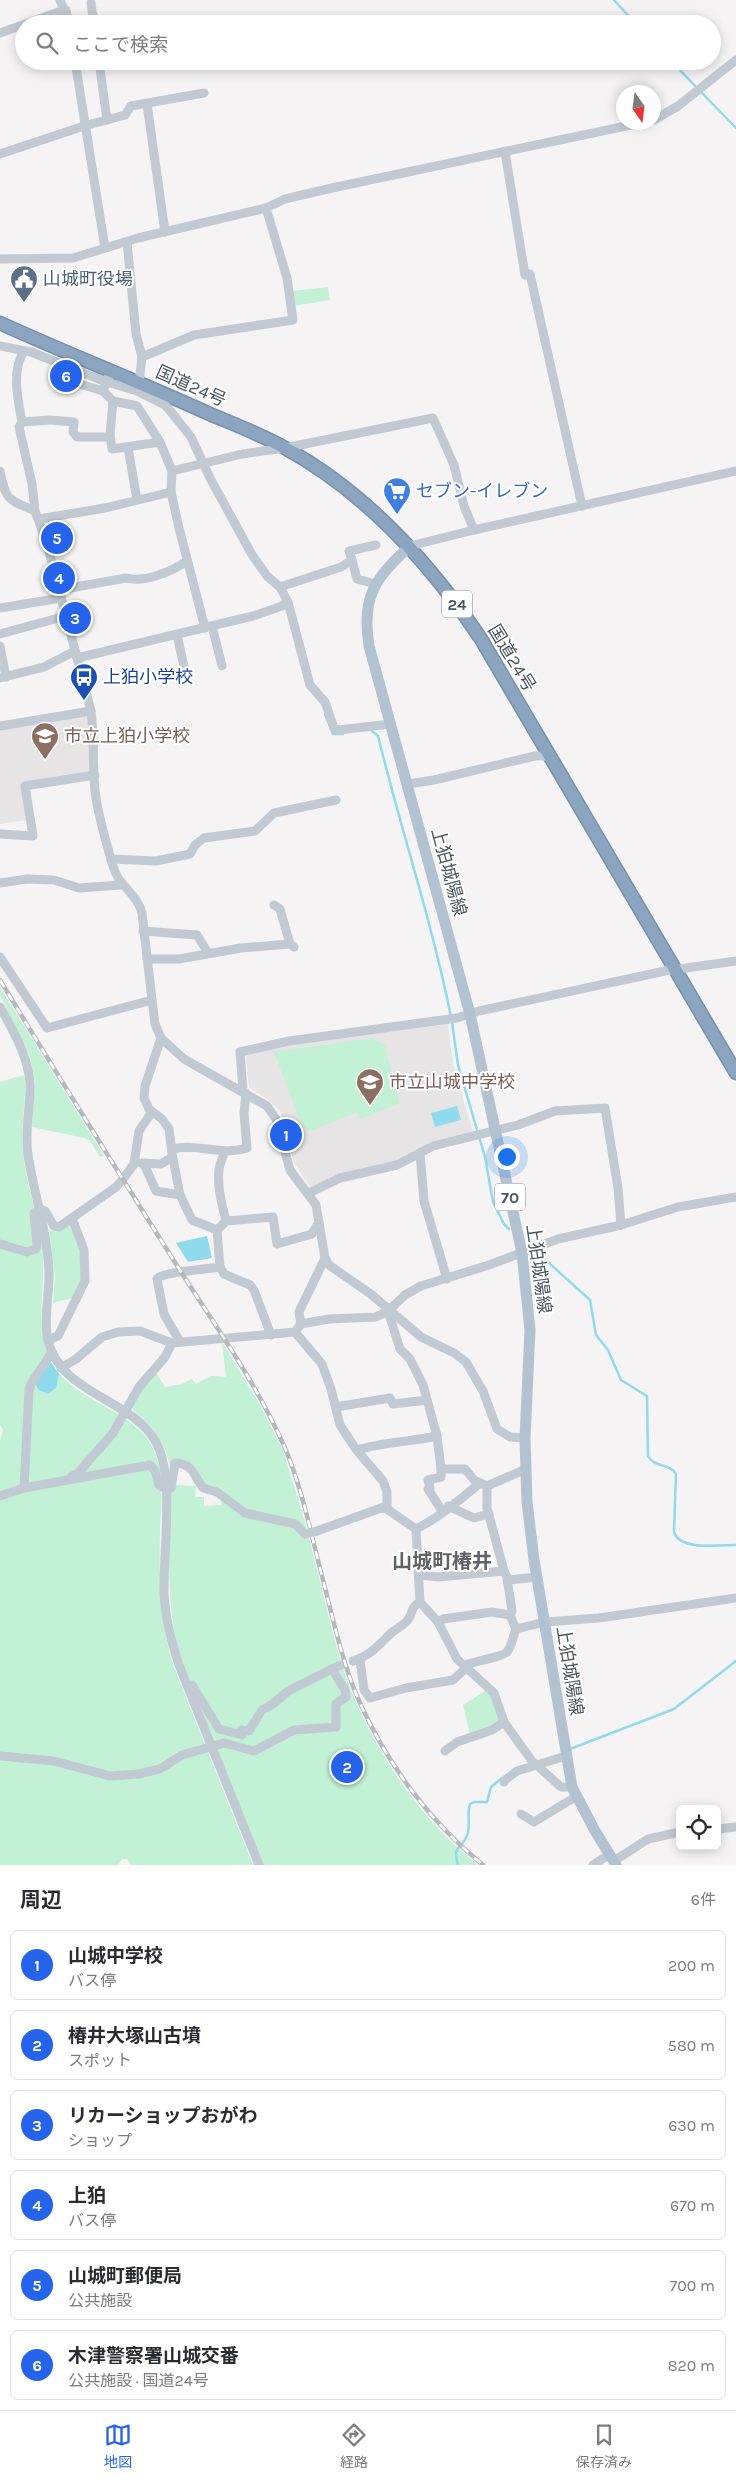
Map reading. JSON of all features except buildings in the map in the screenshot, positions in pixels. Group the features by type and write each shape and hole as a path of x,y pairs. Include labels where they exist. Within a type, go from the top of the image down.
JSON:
{"highway":[{"name":"国道24号","path":"0,323 107,382 139,383 285,448 328,476 373,511 410,546 451,594 476,632 736,1073"}],"main road":[{"name":"上狛城陽線","path":"410,546 385,569 375,584 367,604 366,624 369,646 470,1014 522,1253 530,1330 525,1438 527,1502 537,1577 566,1756 575,1791 613,1860"}],"street":[{"path":"50,15 64,10 60,0"},
{"path":"91,3 93,15"},
{"path":"66,10 67,15"},
{"path":"0,33 15,28"},
{"path":"661,116 678,106 697,89 736,60"},
{"path":"76,70 105,248"},
{"path":"100,70 107,120"},
{"path":"0,154 84,126 125,115 131,106 204,93"},
{"path":"147,104 166,232"},
{"path":"0,259 73,258 166,232 266,208 285,199 616,128"},
{"path":"505,152 525,275 530,274 582,506"},
{"path":"142,357 194,334 293,320 287,278 266,208"},
{"path":"128,242 136,334 142,357 139,383"},
{"path":"0,346 24,350 107,382 137,390 165,405 191,437 202,464 251,553 267,576 280,587 288,602 310,685 325,702 334,728 338,730 391,724"},
{"path":"24,350 20,357 16,391 22,422 20,427 37,515 91,711 94,732 94,775 97,803 111,859 121,885 139,902 155,1024 160,1038 184,1059 264,1104 273,1115 290,1170 309,1193 316,1205 325,1258 335,1271 372,1295 388,1311 421,1337 454,1353 466,1362 483,1391 497,1429 510,1437 525,1438"},
{"path":"56,377 82,383 107,382"},
{"path":"107,382 113,401 110,437 112,449 160,442"},
{"path":"113,401 137,406 160,442 172,471 172,492 186,561 222,666"},
{"path":"172,471 242,454 285,448 433,418 454,464 464,506 474,530"},
{"path":"22,422 50,420 74,422 73,432 77,436 110,437"},
{"path":"128,447 137,500"},
{"path":"0,471 2,494 37,515 137,500 172,492"},
{"path":"410,546 736,471"},
{"path":"375,584 357,579 349,551 376,546"},
{"path":"280,587 341,568 352,560"},
{"path":"0,608 126,578 134,581 145,579 186,561"},
{"path":"0,646 3,677 44,667 76,654 178,635 253,616 288,602"},
{"path":"0,634 66,616"},
{"path":"178,635 185,671"},
{"path":"0,726 91,711"},
{"path":"408,784 434,780 535,756 550,756"},
{"path":"0,834 33,836 25,786 94,775"},
{"path":"111,859 156,860 190,854 195,845 204,838 255,831 274,813 336,800"},
{"path":"0,883 28,879 54,880 79,888 121,885"},
{"path":"146,959 179,959 208,953 292,946 280,909 274,905"},
{"path":"143,932 197,935 208,953"},
{"path":"0,957 47,1028 152,1000"},
{"path":"134,1160 144,1164 161,1164 172,1153 190,1146 224,1152 247,1148 244,1113 245,1092 240,1052 289,1041 451,1018 676,971 736,961"},
{"path":"0,1006 22,1051 30,1082 28,1152 45,1232 49,1271 46,1322 48,1340 61,1368 75,1381 144,1427 157,1445 163,1461 166,1489 165,1605 174,1651 259,1865"},
{"path":"160,1038 144,1095 145,1102 152,1112 162,1119 170,1129 172,1153 180,1195 192,1220 217,1230"},
{"path":"309,1193 340,1178 397,1165 433,1146 525,1123 555,1111 605,1108 622,1225"},
{"path":"40,1209 45,1211 54,1226 59,1226 116,1187 134,1164 139,1131 152,1112"},
{"path":"224,1152 219,1168 219,1194 226,1221"},
{"path":"420,1153 424,1201 446,1280"},
{"path":"144,1164 156,1191 180,1195"},
{"path":"61,1368 73,1362 108,1334 134,1330 176,1342 295,1332 301,1324 329,1319 376,1317 388,1311 413,1290 446,1280 558,1239 622,1225 678,1207 736,1196"},
{"path":"0,1244 27,1252 36,1249 34,1213 40,1209"},
{"path":"271,1335 254,1290 250,1285 224,1274 220,1267 217,1230 226,1221 273,1217 277,1244 312,1234 319,1222"},
{"path":"48,1340 58,1336 85,1281 84,1250 72,1218"},
{"path":"301,1324 299,1312 325,1258"},
{"path":"176,1342 164,1314 156,1279 164,1273 178,1274 220,1267"},
{"path":"388,1311 400,1348 415,1368 427,1400 437,1436 442,1469 441,1477 428,1480 430,1488 428,1489 445,1509 474,1518 489,1514"},
{"path":"295,1332 322,1364 340,1425 357,1450 383,1481 387,1492 387,1508"},
{"path":"64,1481 78,1473 105,1443 140,1387 176,1342"},
{"path":"24,1488 29,1390 52,1352"},
{"path":"336,1407 390,1398 393,1404 427,1400"},
{"path":"357,1450 383,1443 412,1442 437,1436"},
{"path":"0,1496 24,1488 150,1465 155,1471 159,1485 166,1489 171,1488 175,1463 187,1465 194,1471 203,1488 217,1492 236,1508 251,1515 295,1524 305,1534 387,1508"},
{"path":"442,1469 465,1469 483,1485 506,1575 512,1610 510,1615 516,1629 509,1650 505,1654 483,1658 465,1665"},
{"path":"416,1529 434,1520 445,1509 483,1485 526,1469"},
{"path":"387,1508 416,1529 420,1602 438,1622 453,1653 494,1693 504,1722 534,1764 561,1787 575,1791"},
{"path":"420,1575 438,1577 506,1575 517,1580 537,1577"},
{"path":"516,1629 545,1622 599,1618 736,1598"},
{"path":"420,1602 411,1610 409,1620 391,1634 379,1648 356,1660 364,1690 370,1698 406,1688 453,1680 465,1669 465,1665"},
{"path":"438,1622 443,1619 492,1612 510,1615"},
{"path":"0,1756 54,1761 110,1776 151,1772 160,1769 182,1755 224,1743 254,1751 294,1730 336,1726 336,1704 346,1697 335,1667 288,1692 262,1710 249,1731 241,1730 242,1735 219,1729 197,1691 192,1685 187,1685"},
{"path":"445,1751 457,1742 492,1730 504,1722"},
{"path":"504,1782 517,1771 534,1764 566,1756"},
{"path":"521,1814 534,1822 575,1791"},
{"path":"721,1829 736,1827"},
{"path":"593,1865 613,1860 648,1839 676,1833"}],"shaded area":[{"name":"市立上狛小学校","path":"88,714 90,773 22,784 28,820 0,824 0,728"},
{"name":"市立山城中学校","path":"448,1024 453,1064 473,1132 431,1142 395,1162 312,1189 294,1163 280,1111 265,1097 249,1088 246,1057 250,1053 290,1044"}],"green space":[{"path":"328,287 330,300 293,306 291,291"},
{"path":"0,987 104,1156 100,1157 90,1141 84,1138 32,1127 35,1082 30,1057 0,995"},
{"path":"372,1038 384,1044 400,1103 361,1119 357,1112 311,1131 303,1128 274,1052"},
{"path":"24,1075 25,1095 22,1144 25,1167 42,1244 41,1321 45,1346 49,1358 59,1374 73,1387 123,1417 138,1429 150,1443 158,1461 162,1486 160,1582 165,1633 174,1667 253,1865 131,1865 127,1859 122,1859 118,1865 0,1865 0,1441 3,1430 0,1425 0,1082"},
{"path":"71,1222 82,1251 82,1280 77,1293 72,1298 53,1303 55,1276 49,1229 52,1231"},
{"path":"222,1342 261,1407 283,1450 307,1529 305,1532 296,1523 251,1513 204,1486 192,1467 170,1468 160,1440 132,1407 131,1404 155,1371 165,1387 182,1384 192,1379 196,1384 211,1376 226,1377"},
{"path":"175,1485 196,1486 195,1497 204,1497 204,1506 221,1505 222,1497 242,1510 286,1524 308,1535 343,1667 349,1685 372,1735 386,1760 419,1807 457,1848 478,1865 263,1865 178,1650 174,1630 169,1572 169,1494"},
{"path":"487,1690 496,1702 501,1723 470,1734 463,1705"}],"water":[{"path":"457,1106 461,1120 435,1127 431,1113"},
{"path":"207,1236 212,1258 188,1262 176,1243"},
{"path":"50,1361 59,1374 56,1388 48,1394 39,1390 35,1384"}],"waterway":[{"path":"614,0 628,15"},
{"path":"680,70 736,128"},
{"path":"325,714 333,734 343,734"},
{"path":"371,730 378,736 426,911 451,1017"},
{"path":"452,1022 458,1065 485,1157 493,1202 504,1224 509,1229"},
{"path":"539,1254 590,1300 596,1335 608,1350 621,1380 647,1396 648,1456 654,1462 670,1468 676,1474 674,1532 678,1538 684,1542 701,1546 736,1545"},
{"path":"570,1749 674,1709 736,1661"},
{"path":"458,1865 456,1853 468,1833 470,1804 474,1802 487,1802 491,1787 502,1778"}],"tunnel":[{"path":"338,1666 353,1661"}],"railway":[{"path":"0,980 112,1163 236,1358 274,1425 291,1463 301,1495 348,1672 371,1726 397,1770 428,1811 445,1830 483,1865"}],"place":[{"name":"山城町役場","path":"24,303"},
{"name":"木津警察署山城交番","path":"66,376"},
{"name":"セブン-イレブン","path":"397,515"},
{"name":"山城町郵便局","path":"57,538"},
{"name":"上狛","path":"59,578"},
{"name":"リカーショップおがわ","path":"75,618"},
{"name":"上狛小学校","path":"84,701"},
{"name":"市立上狛小学校","path":"45,760"},
{"name":"市立山城中学校","path":"370,1106"},
{"name":"山城中学校","path":"286,1135"},
{"name":"椿井大塚山古墳","path":"347,1767"}],"district":[{"name":"山城町椿井","path":"442,1561"}]}
